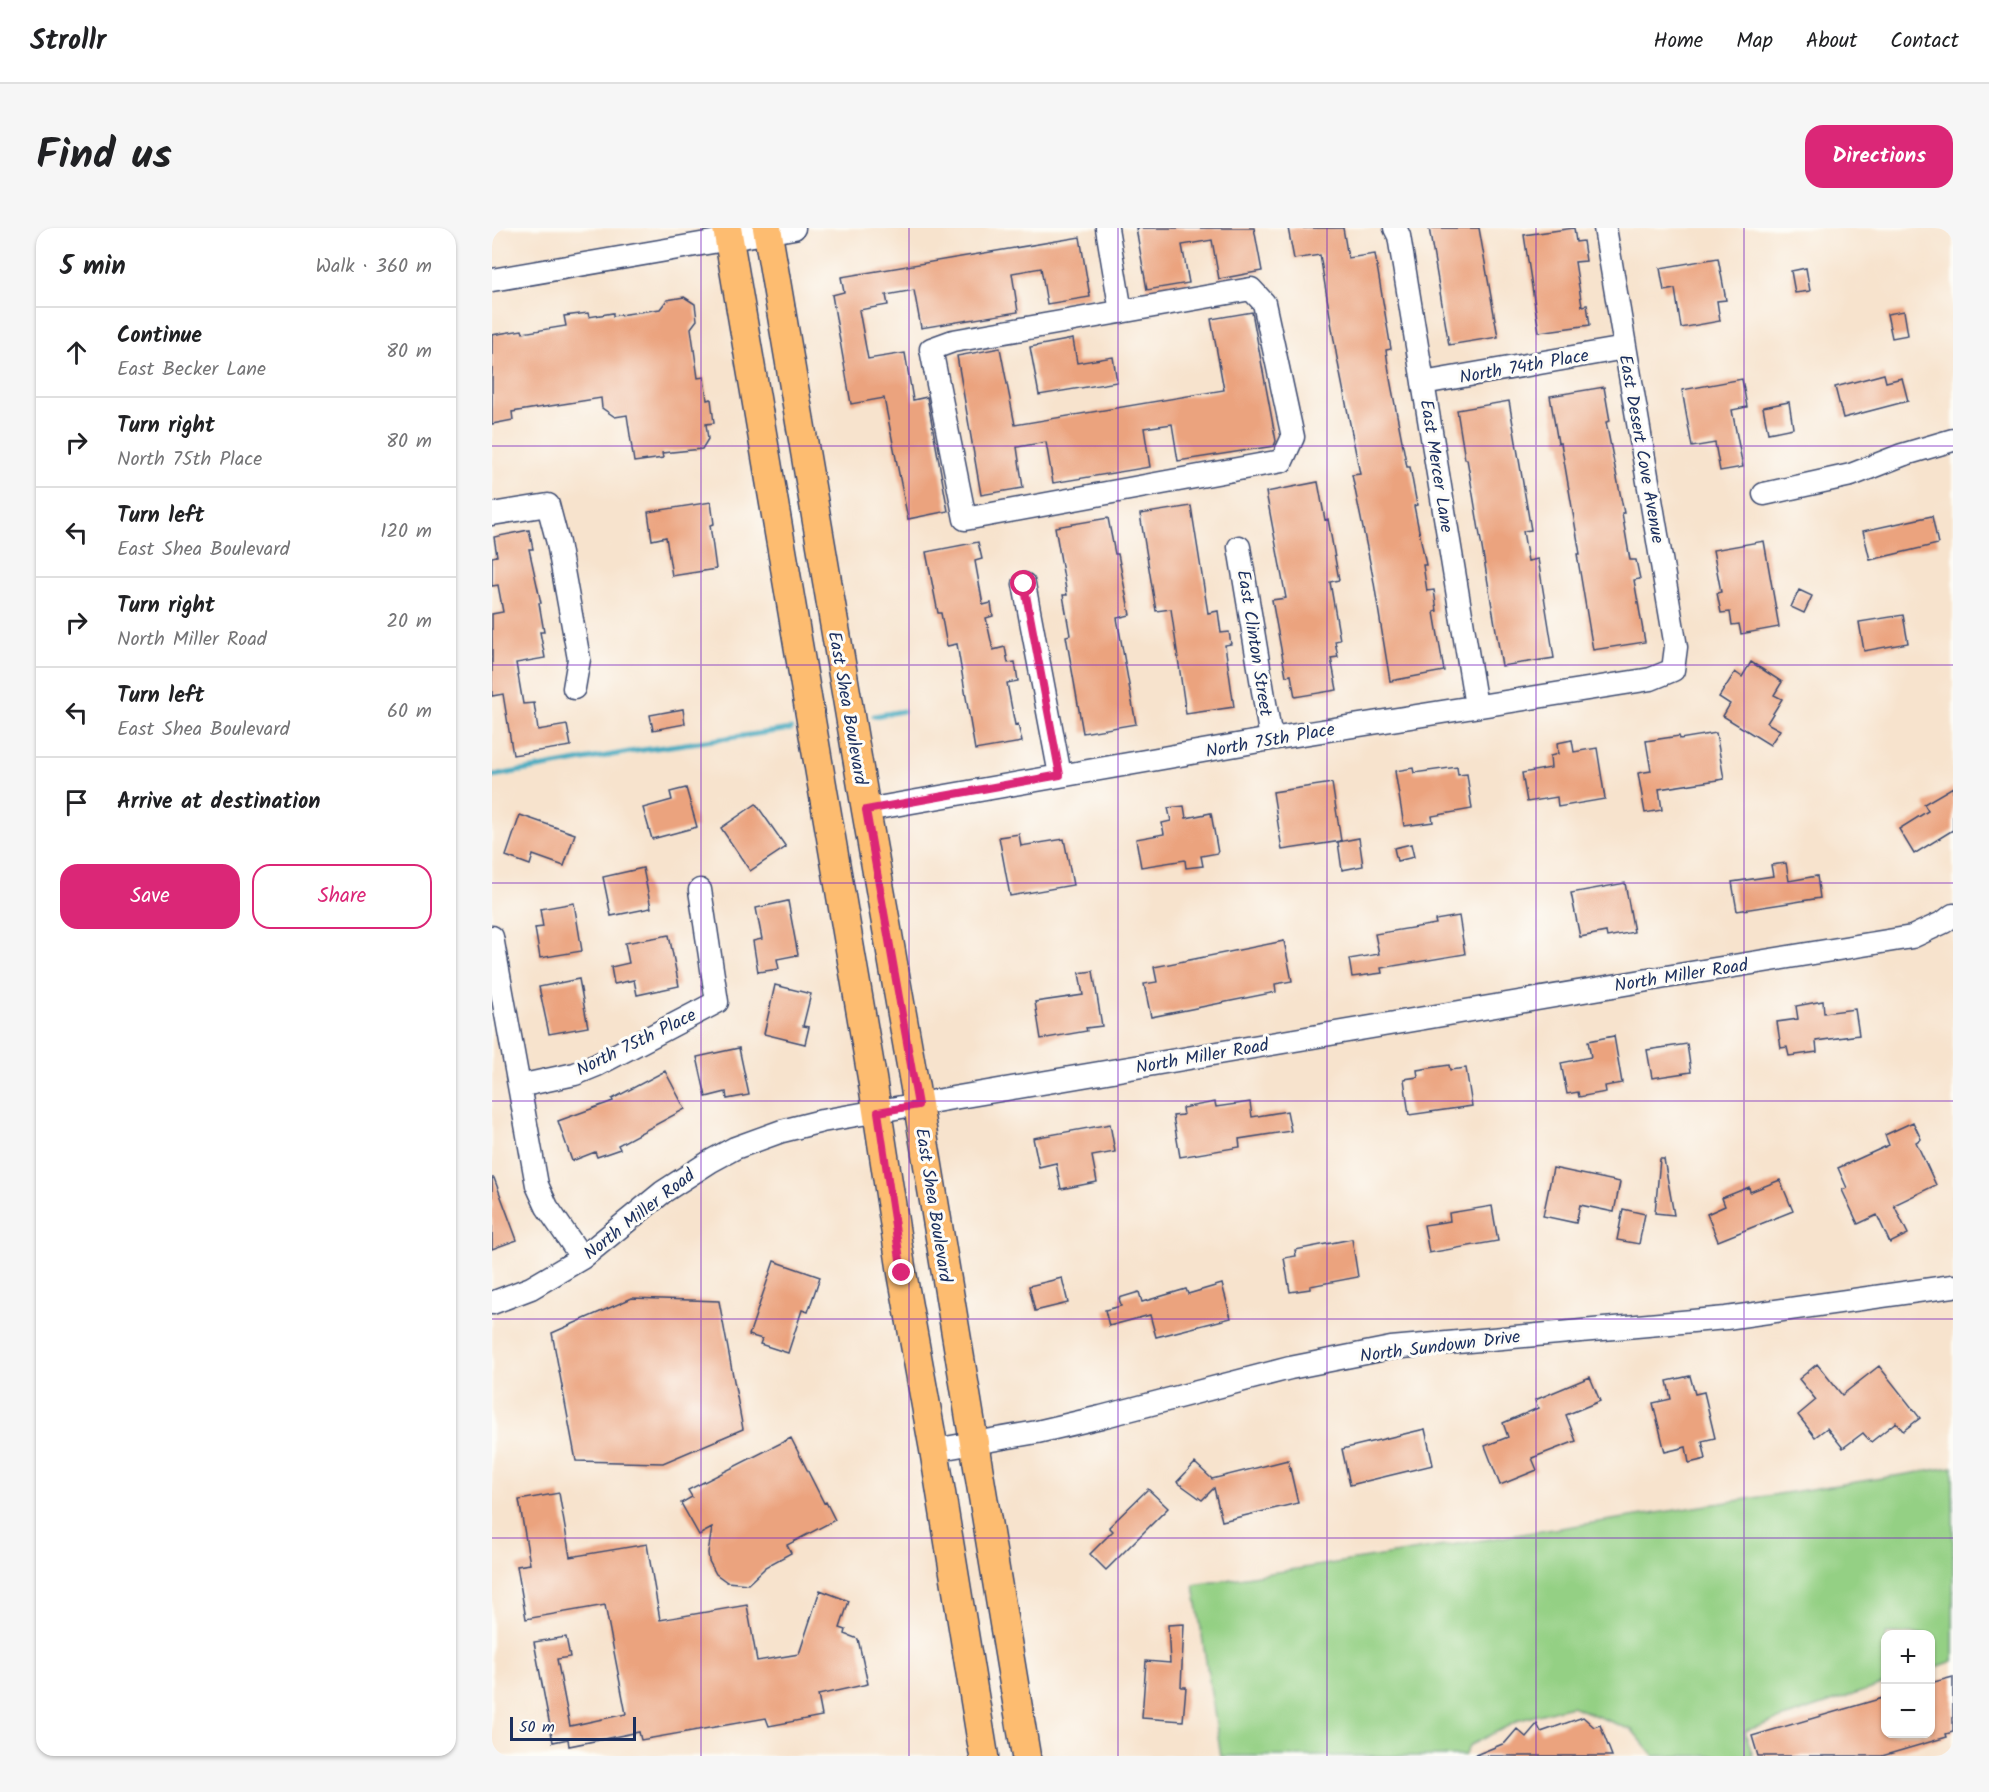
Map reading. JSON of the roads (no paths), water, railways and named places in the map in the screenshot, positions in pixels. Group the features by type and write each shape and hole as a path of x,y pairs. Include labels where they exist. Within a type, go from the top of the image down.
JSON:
{"main road":[{"name":"East Shea Boulevard","path":"776,230 810,483 918,1105 1026,1756"},
{"path":"728,234 878,1112 902,1273 934,1450 984,1756"},
{"path":"772,489 810,483"}],"street":[{"path":"1107,228 1121,312"},
{"name":"East Mercer Lane","path":"1395,228 1399,236 1476,706"},
{"name":"East Desert Cove Avenue","path":"1605,228 1676,647 1674,670"},
{"path":"492,280 728,234 776,230"},
{"path":"1251,289 1264,303 1293,436 1282,461 964,519 931,349 953,340 1121,312 1251,289"},
{"name":"North 74th Place","path":"1423,383 1625,348"},
{"path":"1764,494 1851,475 1902,455 1953,440"},
{"path":"492,514 548,505 558,543 579,659 574,688"},
{"name":"East Clinton Street","path":"1239,546 1271,739"},
{"path":"1024,584 1060,775"},
{"name":"North 75th Place","path":"866,810 1271,739 1651,679 1674,670"},
{"name":"North 75th Place","path":"519,1086 575,1074 597,1065 717,1002 700,890"},
{"name":"North Miller Road","path":"492,1303 531,1288 582,1258 663,1192 719,1156 782,1131 822,1121 1912,937 1944,922 1953,915"},
{"path":"492,937 537,1185 548,1207 582,1258"},
{"name":"North Sundown Drive","path":"934,1450 1101,1418 1290,1368 1391,1348 1726,1318 1953,1286"}],"waterway":[{"path":"874,716 903,711"},
{"path":"492,776 635,751 791,729"}]}
